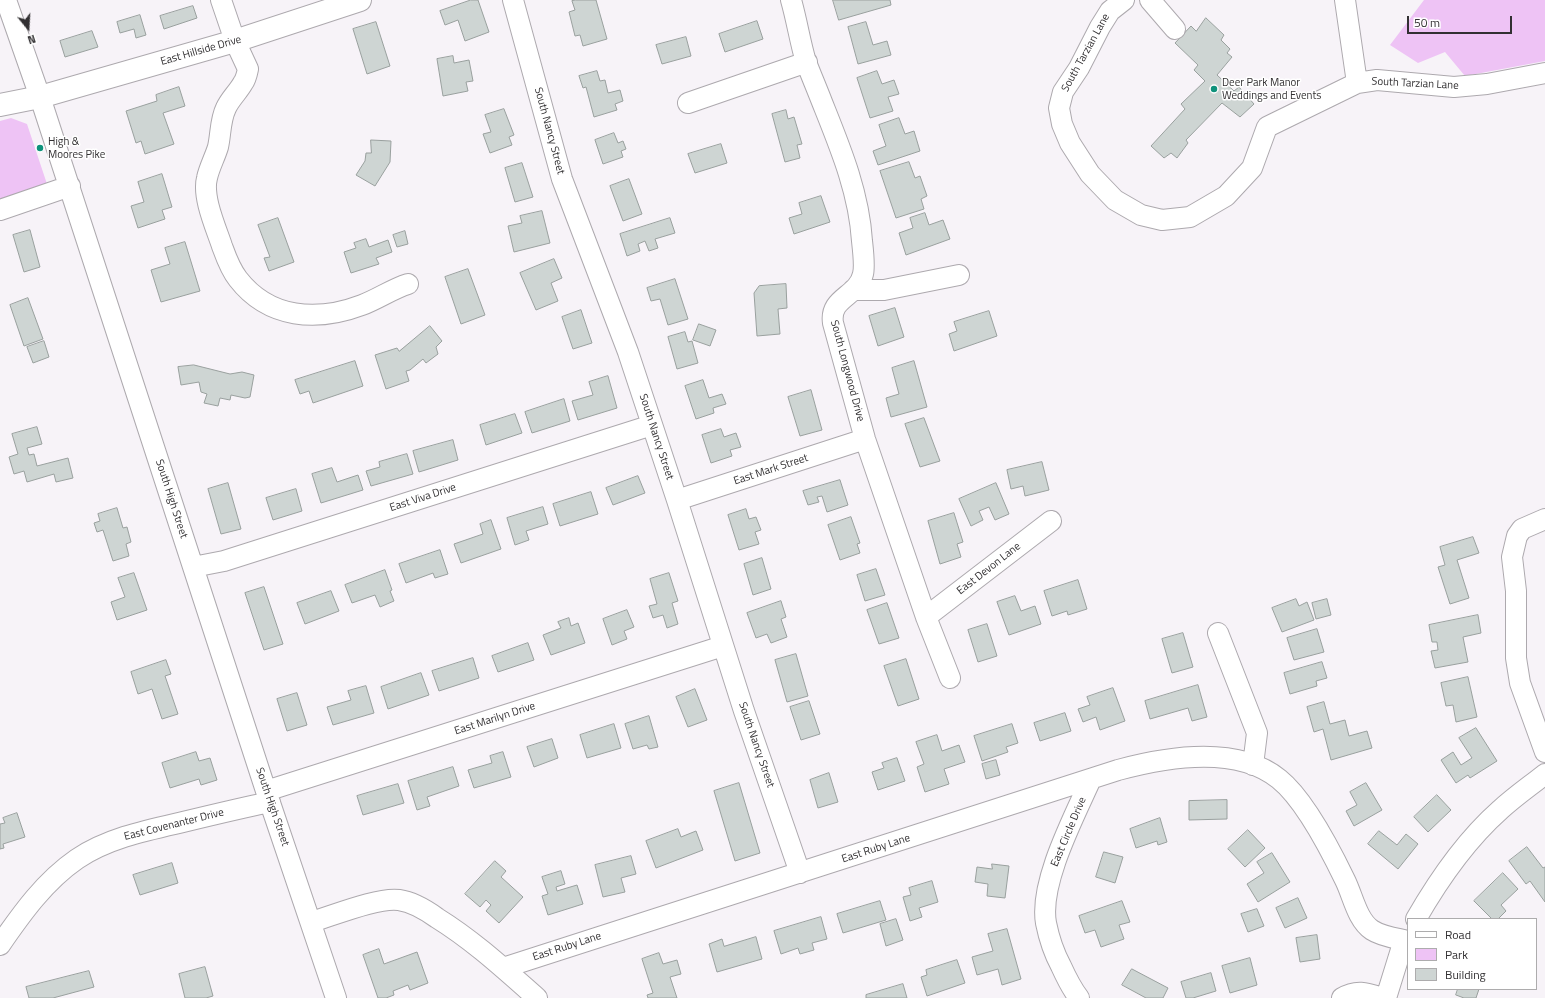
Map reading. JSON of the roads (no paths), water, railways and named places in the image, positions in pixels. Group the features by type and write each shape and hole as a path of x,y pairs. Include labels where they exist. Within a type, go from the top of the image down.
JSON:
{"main road":[{"name":"East Hillside Drive","path":"0,105 40,97 235,41 360,0"}],"street":[{"name":"South High Street","path":"6,0 70,186 268,797 336,998"},
{"path":"221,0 235,41 248,69 244,82 226,108 222,120 218,146 207,178 206,188 221,242 229,264 237,278 257,298 272,307 285,312 319,315 362,305 398,287 408,284"},
{"name":"South Nancy Street","path":"514,0 562,179 615,317 677,500 744,711 800,873"},
{"name":"South Longwood Drive","path":"791,0 807,62 846,164 858,210 862,240 863,274 860,282 835,306 832,317 865,439 926,617 950,678"},
{"name":"South Tarzian Lane","path":"1124,0 1110,11 1079,68 1063,92 1060,108 1062,124 1070,143 1090,174 1115,200 1141,215 1162,220 1190,217 1226,196 1252,168 1267,127 1357,83 1377,80 1454,87 1487,84 1545,73"},
{"path":"1150,0 1175,29"},
{"name":"South Tarzian Lane","path":"1345,0 1357,83"},
{"path":"688,104 807,62"},
{"path":"0,210 70,186"},
{"path":"853,290 884,290 959,274"},
{"name":"East Viva Drive","path":"194,567 224,561 652,425"},
{"name":"East Mark Street","path":"677,500 865,439"},
{"path":"1545,519 1522,529 1517,536 1512,557 1516,591 1516,658 1520,683 1545,752"},
{"name":"East Devon Lane","path":"926,617 1051,521"},
{"path":"1218,633 1257,733 1253,765"},
{"name":"East Marilyn Drive","path":"268,797 723,646"},
{"name":"East Ruby Lane","path":"503,968 1145,762 1183,758 1225,758 1253,765 1278,778 1289,788 1318,831 1345,880 1362,921 1372,930 1406,937"},
{"name":"East Circle Drive","path":"1074,997 1053,949 1046,922 1045,906 1055,862 1091,779"},
{"path":"1417,918 1440,879 1468,843 1499,811 1542,783"},
{"name":"East Covenanter Drive","path":"0,945 29,905 44,888 62,870 78,858 122,838 268,797"},
{"path":"311,922 380,901 399,900 422,908 450,925 485,951 537,998"},
{"path":"1386,998 1406,937"},
{"path":"1342,998 1355,992 1364,992 1382,998"}],"place":[{"name":"Deer Park Manor Weddings and Events","path":"1214,89"},
{"name":"High & Moores Pike","path":"40,148"}]}
